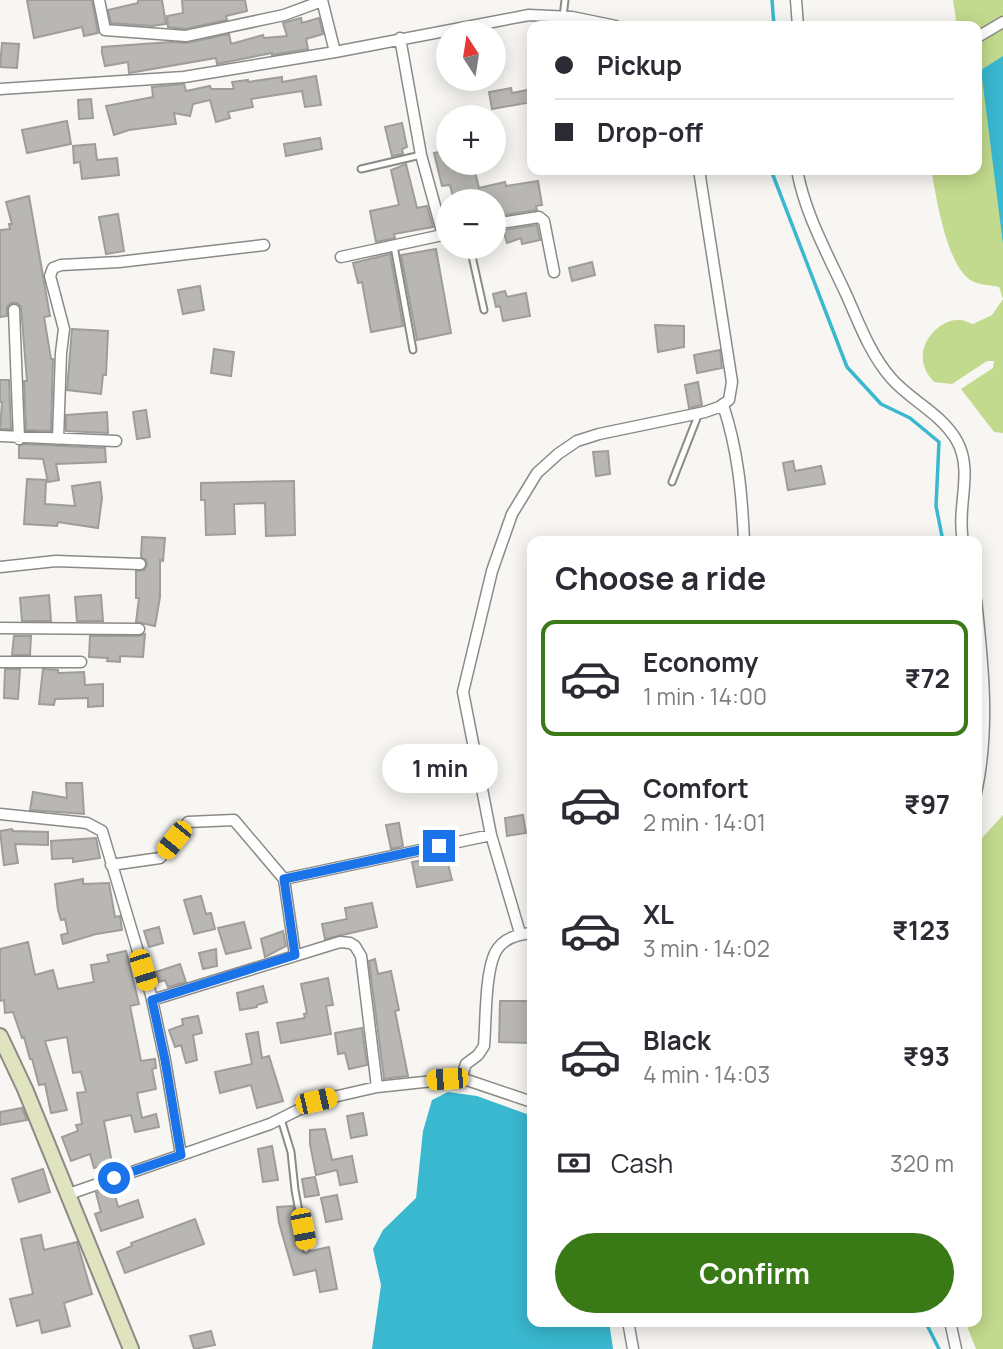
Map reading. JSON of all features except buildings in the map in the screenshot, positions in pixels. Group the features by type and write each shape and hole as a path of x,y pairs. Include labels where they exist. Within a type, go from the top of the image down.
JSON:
{"main road":[{"path":"0,1036 69,1194 131,1349"}],"street":[{"path":"99,0 105,30 186,36 284,15 322,1 335,52"},
{"path":"796,0 798,21"},
{"path":"0,89 184,77 335,52 529,15 587,21"},
{"path":"982,34 1003,22"},
{"path":"400,38 421,155 436,205"},
{"path":"520,933 491,835 463,692 492,571 512,514 537,473 577,441 699,414 729,400 732,383 700,175"},
{"path":"798,175 806,208 876,359 893,381 938,418 956,440 965,469 963,536"},
{"path":"506,223 539,217 544,221 554,272"},
{"path":"341,257 436,237"},
{"path":"58,439 64,329 50,278 53,268 61,265 119,262 264,245"},
{"path":"14,310 19,439"},
{"path":"723,405 734,441 741,480 744,536"},
{"path":"0,436 19,439 117,441"},
{"path":"0,567 56,561 140,565"},
{"path":"0,628 138,629"},
{"path":"982,660 985,690 982,742"},
{"path":"0,662 81,662"},
{"path":"0,814 87,823 102,831 152,1000 181,1155"},
{"path":"111,865 160,858 188,822 234,820 284,879 295,955"},
{"path":"284,879 491,835"},
{"path":"461,1078 467,1062 478,1055 484,1046 491,967 496,950 509,939 520,933 527,933"},
{"path":"152,1000 345,942 359,951 377,1087"},
{"path":"69,1194 281,1119 316,1101 377,1087 461,1078 527,1100"},
{"path":"629,1327 633,1349"},
{"path":"951,1327 956,1349"}],"lane":[{"path":"563,17 565,0"},
{"path":"361,169 421,155"},
{"path":"394,246 412,350"},
{"path":"473,259 484,310"},
{"path":"672,482 699,414"},
{"path":"281,1119 291,1152 306,1249"}],"green space":[{"path":"953,0 1003,0 1003,299 999,287 972,281 956,262 944,232 932,175 982,175 982,21 956,21"},
{"path":"1003,299 1003,433 994,432 961,389 993,368 994,361 987,361 952,384 934,382 926,372 923,352 929,337 941,325 959,320 973,324 992,315"},
{"path":"1003,815 1003,1349 976,1349 967,1327 982,1327 982,838"}],"water":[{"path":"1003,56 1003,244 982,78 982,69"},
{"path":"448,1092 477,1096 527,1114 527,1327 610,1327 613,1349 372,1349 381,1285 373,1249 383,1230 416,1198 423,1131 432,1100"}],"waterway":[{"path":"772,0 774,21"},
{"path":"773,175 847,367 881,404 910,418 939,442 936,506 942,536"},
{"path":"928,1327 939,1349"}],"route":[{"path":"114,1178 181,1155 152,1000 295,955 284,879 439,846"}]}
